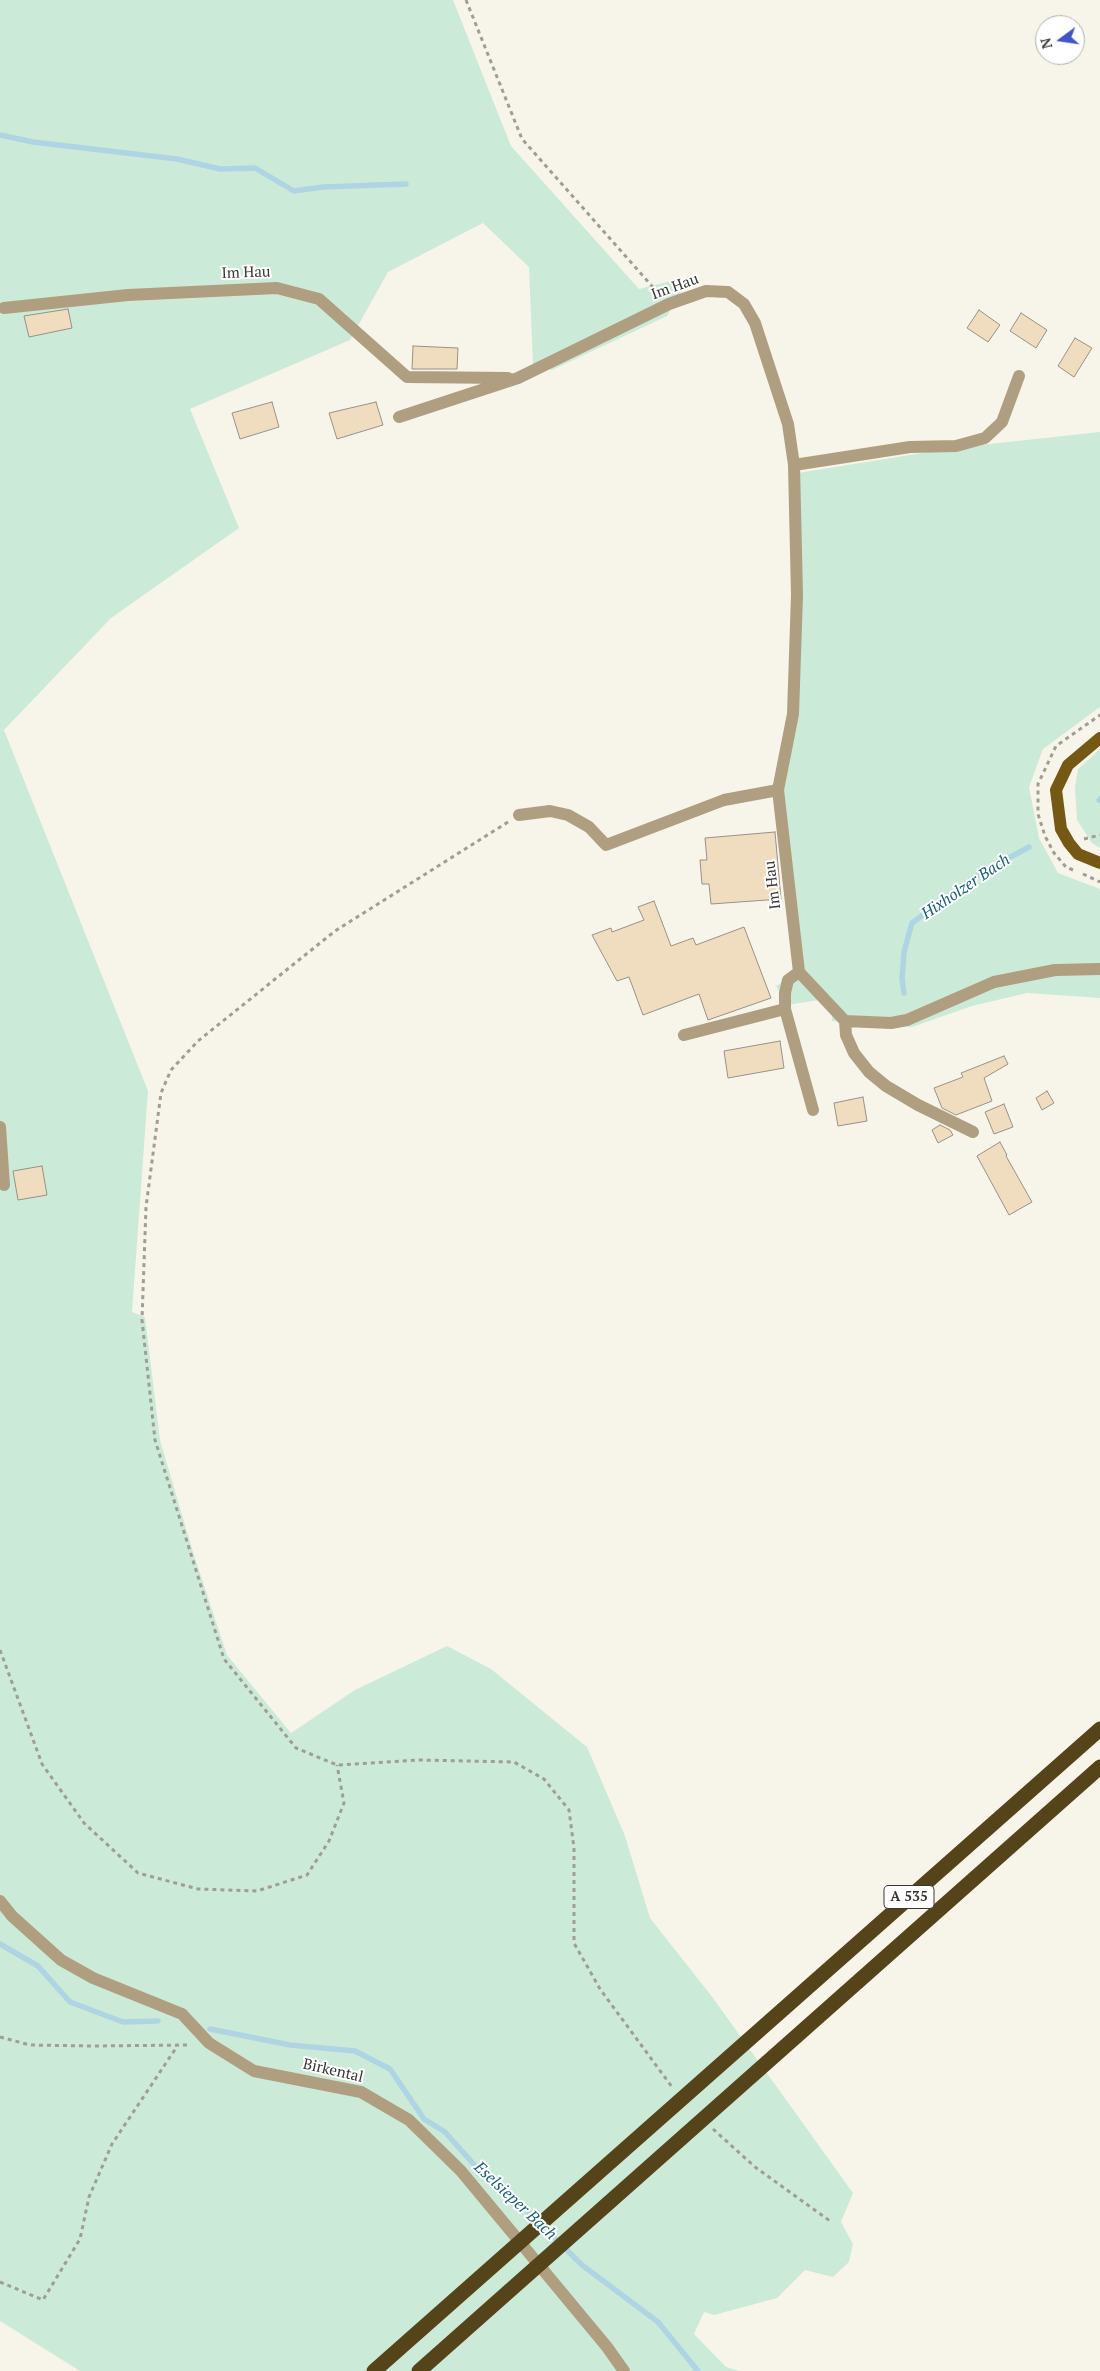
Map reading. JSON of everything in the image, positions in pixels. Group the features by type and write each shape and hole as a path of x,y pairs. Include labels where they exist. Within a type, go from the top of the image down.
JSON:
{"highway":[{"name":"A 535","path":"374,2371 1100,1729"},
{"name":"A 535","path":"419,2371 1100,1767"}],"main road":[{"path":"1100,738 1068,765 1056,790 1061,829 1069,843 1078,854 1100,863"}],"lane":[{"name":"Im Hau","path":"4,308 128,295 277,288 319,299 407,377 518,378"},
{"name":"Im Hau","path":"399,417 518,378 668,304 706,291 728,292 744,304 754,323 788,424 794,465 797,595 793,714 778,790 799,972"},
{"path":"794,465 910,447 956,446 985,438 1002,422 1019,376"},
{"path":"519,815 550,811 568,815 589,827 606,845 724,800 778,790"},
{"path":"845,1021 899,1021 928,1011 994,982 1055,970 1100,969"},
{"path":"813,1110 785,1009 785,993 788,980 799,972 845,1021 846,1034 854,1053 869,1072 886,1086 918,1105 973,1132"},
{"path":"684,1035 785,1009"},
{"path":"0,1127 4,1185"},
{"name":"Birkental","path":"0,1901 12,1916 60,1960 93,1978 182,2014 209,2043 254,2071 361,2092 409,2120 461,2171 607,2347 624,2371"}],"path":[{"path":"466,0 522,139 668,304"},
{"path":"519,815 335,930 198,1041 172,1070 161,1093 146,1207 142,1320 155,1440 224,1659 296,1748 337,1765 420,1760 514,1762 544,1779 569,1810 574,1848 574,1943 600,1989 676,2092"},
{"path":"0,1650 42,1764 84,1823 138,1873 198,1889 257,1891 307,1875 329,1841 344,1803 337,1765"},
{"path":"0,2037 30,2045 93,2046 209,2043"},
{"path":"0,2282 43,2300 80,2239 89,2197 112,2144 178,2045"},
{"path":"710,2126 755,2167 830,2221"}],"green space":[{"path":"0,0 453,0 511,146 639,289 691,276 667,316 552,370 533,364 529,267 483,223 388,272 350,340 190,409 239,528 111,618 4,730 148,1091 132,1312 145,1317 160,1440 193,1552 227,1655 291,1733 355,1690 447,1646 491,1669 587,1747 625,1836 650,1918 713,1998 853,2193 841,2222 853,2244 849,2262 833,2277 805,2270 777,2298 714,2315 704,2312 694,2334 726,2367 739,2371 80,2371 0,2321"},
{"path":"1100,432 1100,707 1043,749 1029,787 1039,838 1058,873 1100,889 1100,998 1027,993 972,1006 912,1027 832,1021 832,998 787,1005 776,986 800,971 782,801 797,716 798,473 953,448"},
{"path":"1100,749 1100,848 1092,843 1077,820 1075,787 1078,769"}],"building":[{"path":"68,309 72,328 29,337 24,316"},
{"path":"979,310 1000,325 988,342 967,328"},
{"path":"1021,313 1047,330 1036,348 1010,331"},
{"path":"1075,338 1092,348 1074,377 1058,366"},
{"path":"413,346 458,348 457,369 412,369"},
{"path":"272,402 279,427 240,439 232,413"},
{"path":"376,402 383,425 337,439 329,413"},
{"path":"775,832 781,899 711,904 709,884 702,884 700,860 707,860 705,838"},
{"path":"654,901 671,946 693,938 696,945 744,927 771,998 708,1020 699,994 643,1015 629,977 617,981 592,935 611,928 612,932 644,920 638,907"},
{"path":"780,1041 784,1068 728,1078 724,1051"},
{"path":"1004,1056 1008,1064 984,1078 992,1101 956,1115 942,1108 934,1088 963,1077 961,1073"},
{"path":"1047,1091 1054,1103 1042,1110 1036,1098"},
{"path":"863,1097 867,1121 838,1126 834,1103"},
{"path":"1004,1104 1013,1127 994,1134 985,1112"},
{"path":"940,1125 950,1130 953,1135 938,1143 932,1130"},
{"path":"1000,1142 1032,1202 1009,1215 977,1156"},
{"path":"42,1166 47,1195 18,1200 13,1171"}],"waterway":[{"path":"0,135 33,142 177,159 220,169 255,168 294,191 323,187 406,184"},
{"name":"Hixholzer Bach","path":"904,993 902,979 904,952 912,923 981,873 1029,847"},
{"name":"Eselsieper Bach","path":"0,1944 38,1966 70,2002 123,2022 158,2021"},
{"name":"Eselsieper Bach","path":"210,2029 290,2045 355,2051 390,2069 424,2119 445,2132 486,2178 505,2189 582,2265 658,2322 698,2371"}]}
